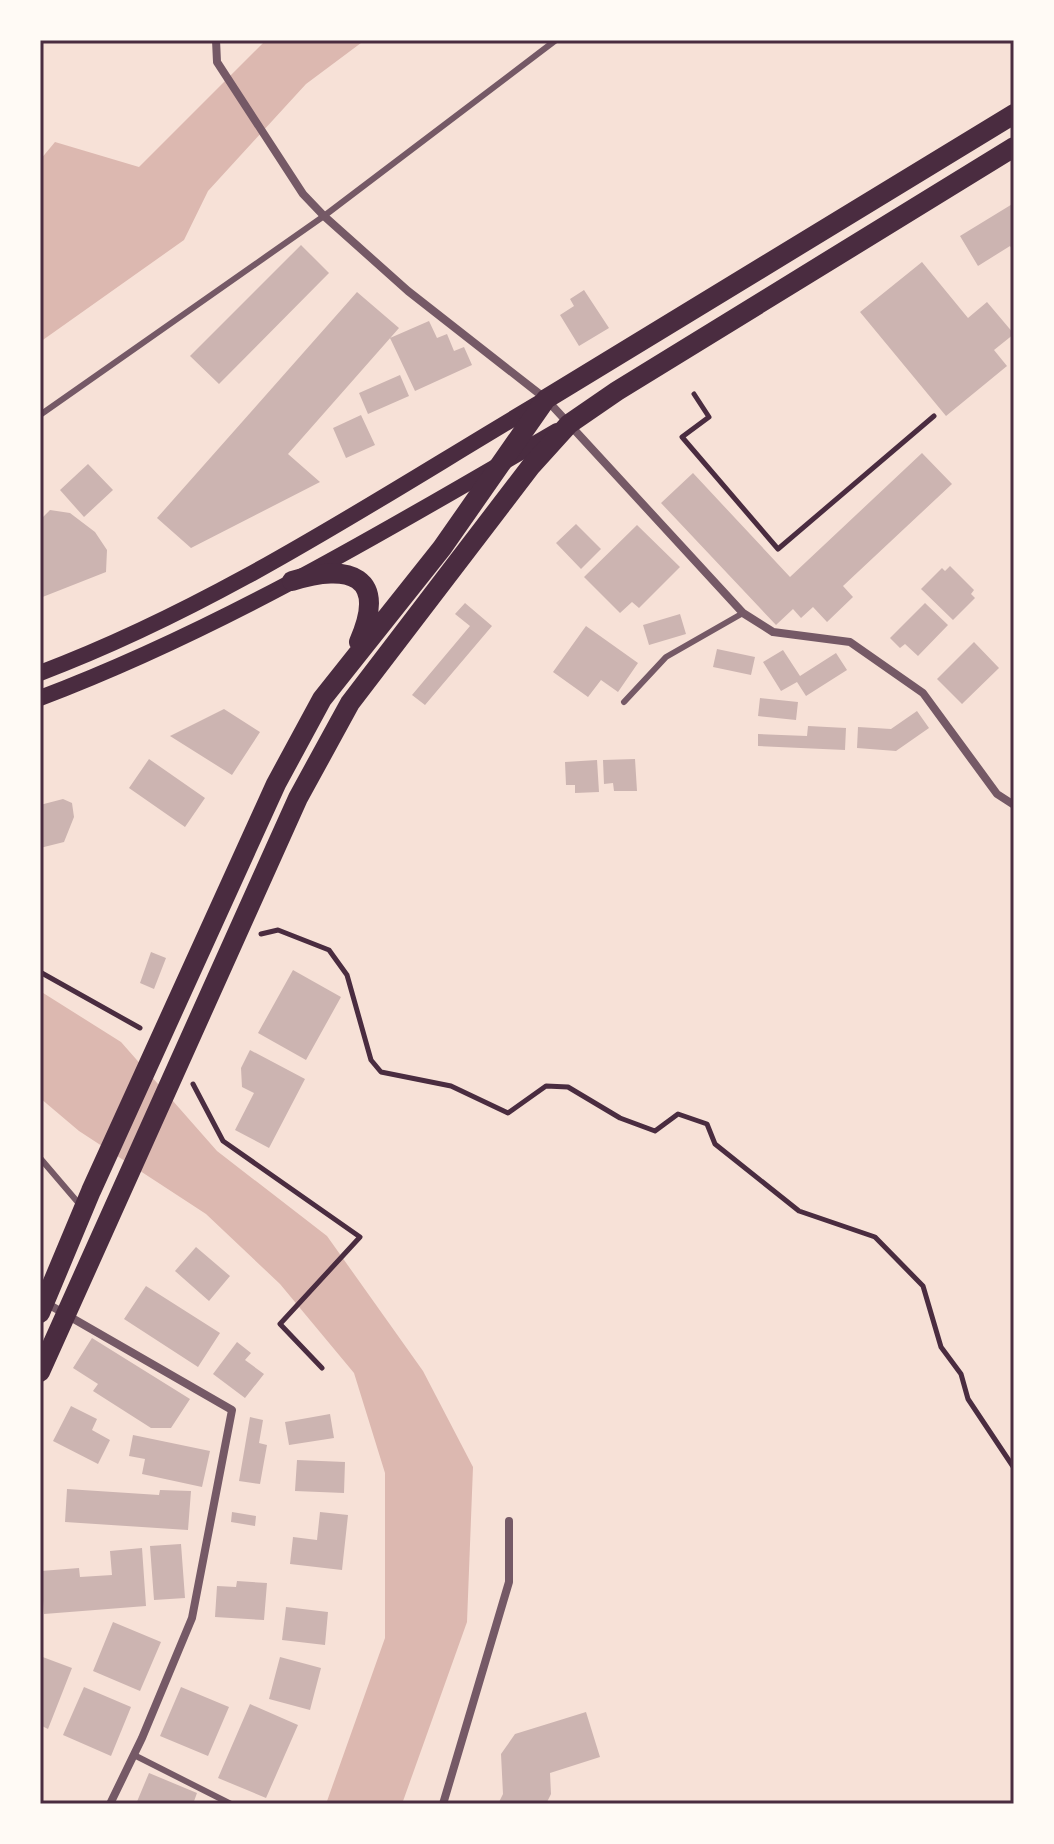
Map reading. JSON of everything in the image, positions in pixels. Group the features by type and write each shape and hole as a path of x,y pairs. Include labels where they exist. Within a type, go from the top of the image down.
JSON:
{"main road":[{"path":"40,673 164,622 243,582 1014,114"},
{"path":"40,698 174,643 506,461 1014,147"},
{"path":"42,1302 276,784 322,699 506,461 546,399"},
{"path":"40,1372 98,1231 111,1210 298,798 350,703 531,466 569,424"},
{"path":"292,581 323,571 338,571 351,575 367,591 363,633 352,660"}],"street":[{"path":"216,40 217,62 303,194 324,216 408,291 546,399 743,613 773,632 850,642 923,693 997,794 1014,805"},
{"path":"42,1302 232,1410 192,1618 110,1804"},
{"path":"443,1804 509,1582 509,1521"}],"lane":[{"path":"40,415 324,216 556,40"},
{"path":"624,702 666,657 743,613"},
{"path":"40,1158 88,1206"},
{"path":"134,1755 231,1804"}],"path":[{"path":"694,394 709,417 682,437 778,549 934,416"},
{"path":"233,941 278,930 329,950 347,975 371,1060 381,1072 451,1086 508,1113 546,1086 568,1087 620,1118 655,1131 678,1114 707,1124 715,1144 799,1211 875,1237 923,1286 941,1347 961,1374 968,1399 1014,1468"},
{"path":"40,972 141,1029"},
{"path":"192,1082 223,1141 360,1237 280,1324 322,1368"}],"shaded area":[{"path":"266,40 365,40 306,84 208,191 184,240 40,342 40,160 55,142 139,167"},
{"path":"40,991 121,1042 217,1151 327,1236 423,1371 473,1467 467,1622 402,1804 326,1804 385,1638 385,1473 354,1373 280,1284 206,1214 79,1131 40,1098"}],"building":[{"path":"1014,203 1014,252 1010,246 978,266 960,236"},
{"path":"301,245 329,273 219,384 190,356"},
{"path":"922,262 968,318 987,302 1014,334 994,350 1007,366 946,416 860,312"},
{"path":"584,290 609,328 579,346 560,315 574,306 570,299"},
{"path":"357,292 399,328 288,454 320,482 191,548 157,518"},
{"path":"429,321 437,338 447,334 454,351 464,347 472,365 415,391 390,338"},
{"path":"400,375 409,396 368,414 359,393"},
{"path":"361,415 375,445 346,458 333,428"},
{"path":"922,453 952,484 843,586 853,597 827,622 813,607 801,618 793,609 776,625 661,503 693,473 790,577"},
{"path":"88,464 113,490 84,517 60,490"},
{"path":"50,510 70,513 95,532 107,550 106,572 40,598 40,520"},
{"path":"576,524 601,549 581,569 556,543"},
{"path":"637,525 680,567 639,608 632,602 620,613 584,577"},
{"path":"950,566 974,590 971,594 975,598 953,620 921,589 942,568 945,571"},
{"path":"465,603 492,626 425,705 412,695 470,626 455,614"},
{"path":"925,603 948,625 918,656 905,644 900,648 890,638"},
{"path":"680,614 686,634 649,645 643,625"},
{"path":"586,626 638,663 618,692 601,680 588,697 553,672"},
{"path":"974,642 999,668 962,704 937,679"},
{"path":"717,649 755,657 751,675 713,667"},
{"path":"783,650 800,676 836,653 847,670 806,696 797,682 781,691 763,662"},
{"path":"760,698 798,702 796,720 758,716"},
{"path":"224,709 260,732 232,775 170,736"},
{"path":"917,711 929,728 896,751 857,748 858,727 891,729"},
{"path":"808,726 846,728 845,750 758,746 758,734 807,736"},
{"path":"149,759 205,798 185,827 129,788"},
{"path":"635,759 637,791 614,791 613,783 604,784 603,760"},
{"path":"597,760 599,792 575,793 575,785 566,785 565,762"},
{"path":"63,799 72,803 74,817 64,842 40,848 40,805"},
{"path":"151,952 166,958 154,989 140,983"},
{"path":"293,970 341,997 306,1060 258,1033"},
{"path":"250,1050 305,1079 269,1148 235,1130 254,1093 242,1087 241,1068"},
{"path":"196,1247 230,1276 209,1301 175,1271"},
{"path":"146,1286 220,1333 198,1367 124,1319"},
{"path":"92,1338 190,1399 171,1428 151,1428 93,1391 98,1384 73,1368"},
{"path":"237,1342 251,1353 245,1360 264,1374 245,1398 213,1374"},
{"path":"71,1406 97,1419 92,1430 110,1440 98,1464 53,1441"},
{"path":"330,1414 334,1438 289,1445 285,1422"},
{"path":"250,1417 263,1420 259,1443 267,1445 260,1484 239,1481"},
{"path":"133,1435 210,1451 202,1487 142,1474 145,1459 129,1456"},
{"path":"297,1460 345,1462 344,1493 295,1491"},
{"path":"67,1489 159,1495 160,1490 191,1491 188,1530 65,1522"},
{"path":"232,1512 256,1516 255,1526 231,1522"},
{"path":"320,1512 348,1515 342,1570 290,1564 293,1537 317,1540"},
{"path":"181,1544 185,1598 154,1600 150,1546"},
{"path":"142,1548 146,1606 44,1614 41,1571 79,1568 80,1577 112,1575 110,1551"},
{"path":"237,1581 267,1583 264,1620 215,1617 217,1586 236,1587"},
{"path":"286,1607 328,1612 325,1645 282,1640"},
{"path":"113,1622 161,1642 140,1691 93,1671"},
{"path":"40,1656 72,1668 48,1729 40,1725"},
{"path":"280,1657 321,1668 310,1710 269,1699"},
{"path":"84,1687 131,1707 111,1756 63,1735"},
{"path":"181,1687 229,1707 208,1756 160,1736"},
{"path":"250,1704 298,1725 266,1798 218,1778"},
{"path":"586,1712 600,1757 550,1773 551,1794 546,1804 498,1804 503,1794 501,1754 515,1734"},
{"path":"149,1773 197,1793 193,1804 136,1804"}]}
